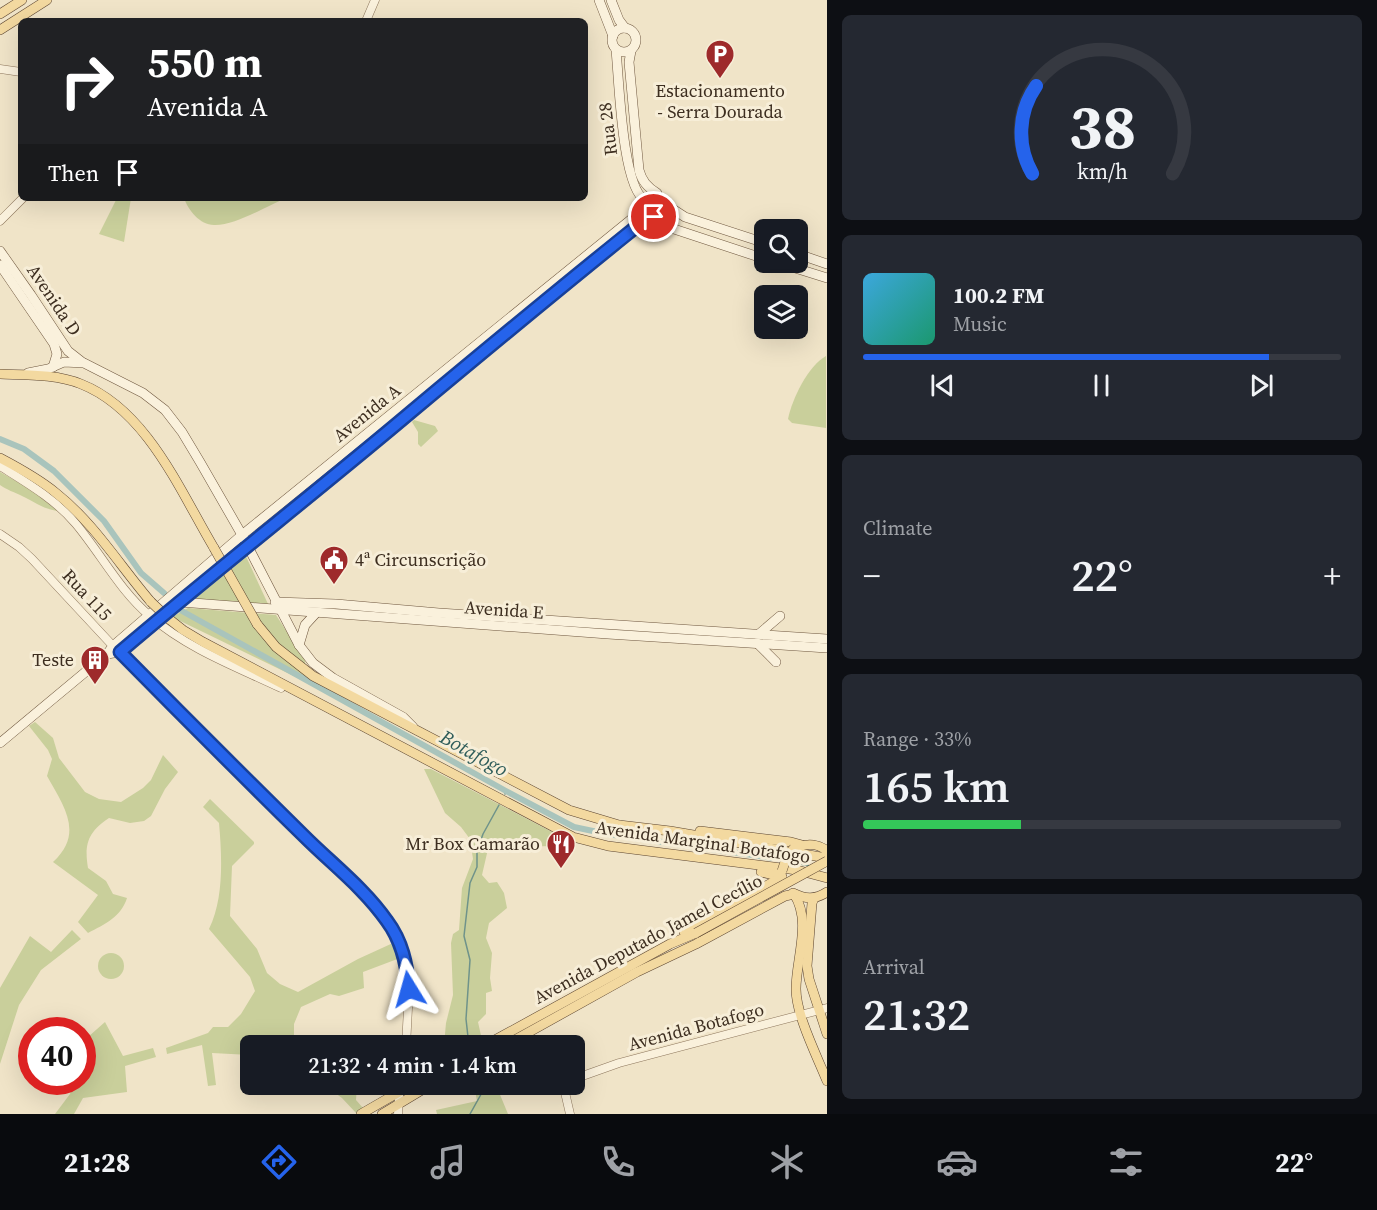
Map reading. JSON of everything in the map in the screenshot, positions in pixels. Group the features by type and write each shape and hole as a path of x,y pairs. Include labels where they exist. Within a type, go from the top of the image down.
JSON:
{"main road":[{"path":"0,14 22,0"},
{"path":"19,18 47,0"},
{"path":"599,0 613,36 612,44 616,50 624,53 631,51 636,45 637,37 633,31 625,28 618,30 613,36"},
{"path":"611,0 625,28"},
{"path":"0,30 18,19"},
{"name":"Rua 28","path":"616,50 625,147 633,182 639,197 645,204"},
{"name":"Rua 28","path":"631,51 629,62 639,170 642,181 657,194"},
{"path":"754,239 685,217 668,206 664,196 650,195 645,204 648,214 674,229 754,255"},
{"name":"Avenida A","path":"153,618 172,594 645,204"},
{"path":"656,217 665,213 668,206"},
{"name":"Avenida A","path":"117,649 153,618 180,602 552,294 646,219 656,217"},
{"name":"Avenida D","path":"0,251 68,351 84,363"},
{"path":"808,258 826,264"},
{"name":"Avenida D","path":"0,265 54,344 57,354 53,366"},
{"path":"808,272 826,278"},
{"name":"Avenida Marginal Botafogo","path":"19,375 71,361 84,363 143,393 174,419 243,535 246,546 299,645 313,663 333,678 403,717 419,732"},
{"name":"Avenida Marginal Botafogo","path":"0,374 59,378 80,383 93,389 125,412 151,441 256,624 276,646 313,676 569,810 619,825 826,853"},
{"name":"Avenida Marginal Botafogo","path":"0,458 56,493 99,537 151,602 183,630 562,833 609,846 797,870 826,878"},
{"name":"Avenida E","path":"180,602 278,606 336,604 758,639 826,648"},
{"name":"Avenida E","path":"278,606 316,613 758,639 826,639"},
{"path":"299,645 305,625 316,613"},
{"path":"776,662 758,639 780,616"},
{"path":"0,743 107,654 117,649"},
{"path":"670,831 697,831 790,842 798,847"},
{"path":"826,853 813,845 798,847 787,856 782,874 785,886 794,894 804,898 814,898 826,892"},
{"path":"609,846 619,853 782,874"},
{"name":"Avenida Deputado Jamel Cecílio","path":"524,1035 679,951 826,853"},
{"name":"Avenida Deputado Jamel Cecílio","path":"504,1035 670,944 697,937 826,866"},
{"path":"756,871 760,876 762,890"},
{"path":"670,944 684,932 762,890 782,874"},
{"path":"697,937 785,896 794,894"},
{"path":"794,894 801,912 802,925 796,991 802,1015 826,1081"},
{"path":"814,898 807,966 809,979 822,1009 826,1034"},
{"path":"361,1114 390,1095"},
{"path":"382,1114 413,1095"}],"street":[{"path":"367,18 375,0"},
{"path":"0,69 18,72"},
{"path":"0,221 20,201"},
{"name":"Avenida Marginal Botafogo","path":"0,466 28,483 66,513 123,587 153,618 194,646 352,722"},
{"name":"Rua 115","path":"0,534 32,559 117,649 366,895 388,921 400,943 408,969 407,1035"},
{"name":"Avenida Botafogo","path":"585,1074 619,1063 822,1009"},
{"path":"398,1114 400,1095"},
{"path":"567,1095 570,1114"}],"green space":[{"path":"116,201 131,201 124,242 99,234"},
{"path":"185,201 280,201 241,219 214,225 195,216"},
{"path":"826,356 826,428 792,423 788,419 797,393 813,367"},
{"path":"414,420 435,426 438,431 421,447 418,444 418,432 412,422"},
{"path":"0,472 32,490 58,511 43,507 0,485"},
{"path":"244,552 268,604 191,600"},
{"path":"188,608 276,615 305,660 306,682 172,617"},
{"path":"35,722 53,738 59,758 85,792 99,799 121,802 143,788 151,780 163,755 178,772 165,789 151,816 144,821 130,823 109,818 96,828 89,839 88,868 106,881 113,894 127,898 117,915 88,933 78,922 98,895 53,862 63,851 68,840 68,819 47,776 52,759 48,750 29,726"},
{"path":"424,769 431,769 556,834 567,837 554,846 488,849 482,875 489,883 497,882 504,893 507,908 489,923 486,938 492,953 490,978 492,991 486,993 486,1014 478,1022 481,1035 445,1035 453,995 451,943 453,934 459,930 462,888 473,859 470,839 461,827 445,813"},
{"path":"210,799 254,842 232,866 230,916 257,949 267,973 280,984 298,992 358,959 393,943 400,958 363,972 364,988 339,996 330,994 301,1007 294,1024 294,1035 240,1035 240,1054 212,1053 216,1085 208,1086 202,1045 167,1054 166,1048 208,1033 213,1027 228,1027 241,1014 255,991 250,977 209,929 220,891 219,823 203,807"},
{"path":"72,930 81,939 41,970 19,1005 0,1064 0,988 30,936 51,952"},
{"path":"111,953 120,957 124,966 120,975 111,979 102,975 98,966 102,957"},
{"path":"105,1022 123,1056 153,1048 156,1057 125,1066 127,1092 83,1098 74,1114 55,1114 69,1095 96,1095 96,1030"},
{"path":"338,1095 356,1095 356,1100 363,1108 356,1113"},
{"path":"476,1095 500,1095 508,1114 437,1114 436,1110 477,1101"}],"waterway":[{"name":"Botafogo","path":"0,439 24,449 54,471 104,521 141,573 164,593"},
{"name":"Botafogo","path":"182,611 574,827 607,834 773,858"},
{"path":"468,1035 466,1019 470,960 464,936 470,883 477,867 477,851 483,834 499,805"},
{"path":"773,858 781,860"},
{"path":"789,862 811,866"},
{"path":"470,1114 481,1095"}],"place":[{"name":"Estacionamento - Serra Dourada","path":"720,80"},
{"name":"4ª Circunscrição","path":"334,586"},
{"name":"Teste","path":"95,686"},
{"name":"Mr Box Camarão","path":"561,870"}],"route":[{"path":"409,989 408,969 400,943 388,921 366,895 120,652 552,294 646,219 654,217"}]}
